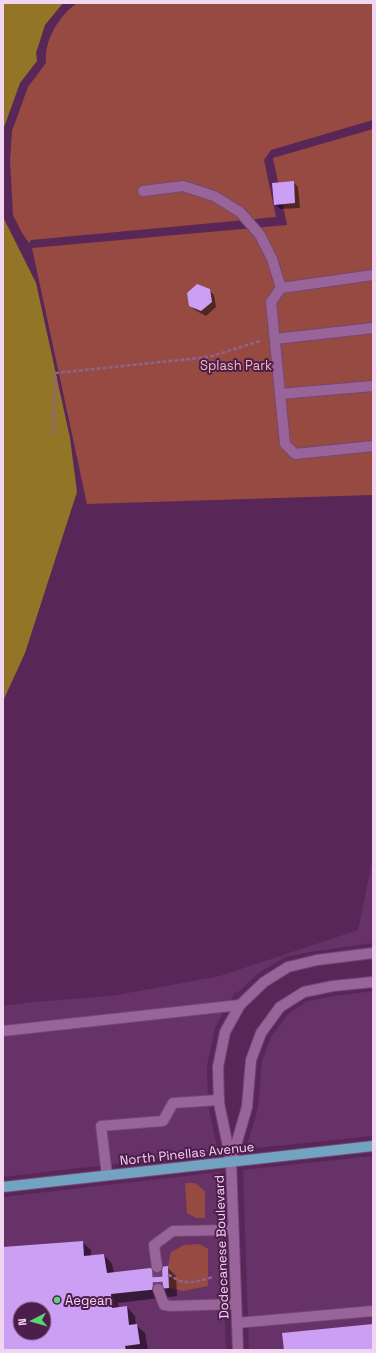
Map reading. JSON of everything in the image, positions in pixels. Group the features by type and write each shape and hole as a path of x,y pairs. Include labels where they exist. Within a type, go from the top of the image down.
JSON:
{"main road":[{"name":"North Pinellas Avenue","path":"3,1187 373,1146"}],"street":[{"path":"143,191 183,186 214,196 240,212 260,235 272,259 281,288"},
{"path":"373,275 281,288 271,302 270,339 280,394 285,444 295,454 373,446"},
{"path":"270,339 373,328"},
{"path":"280,394 373,386"},
{"name":"Dodecanese Boulevard","path":"238,1350 231,1161 219,1100 218,1067 225,1032 240,1005 264,982 288,967 317,960 373,953"},
{"path":"231,1161 247,1107 251,1060 261,1033 280,1007 304,992 333,986 373,982"},
{"path":"3,1031 240,1005"},
{"path":"107,1175 101,1126 163,1121 173,1103 219,1100"},
{"path":"156,1267 154,1245 173,1231 233,1230"},
{"path":"158,1289 164,1305 236,1304"},
{"path":"237,1323 373,1311"}],"path":[{"path":"53,434 56,373 209,357 270,339"},
{"path":"168,1275 178,1281 191,1283 213,1277"}],"shaded area":[{"path":"3,3 63,3 45,25 36,53 37,61 20,83 3,130"},
{"path":"3,217 36,283 70,438 77,492 25,653 3,701"},
{"path":"373,857 373,943 285,957 257,974 237,993 235,992 231,1000 224,1006 226,1008 215,1028 207,1065 208,1105 218,1152 3,1177 3,1006 33,1002 111,996 220,976 358,930"},
{"path":"373,991 373,1136 246,1149 258,1108 262,1061 271,1037 288,1014 308,1001"},
{"path":"373,1156 373,1350 249,1350 243,1170"},
{"path":"220,1172 226,1350 81,1350 3,1348 3,1197"}],"green space":[{"path":"77,3 373,3 373,120 271,150 264,160 276,217 31,240 29,243 13,215 10,160 12,131 28,87 46,63 47,46 54,29 70,8"},
{"name":"Splash Park","path":"373,129 373,495 87,504 32,248 287,225 273,158"},
{"path":"185,1183 195,1183 205,1191 205,1218 196,1218 187,1213"},
{"path":"200,1244 208,1249 208,1286 183,1291 169,1288 168,1266 171,1252 184,1245"}],"building":[{"path":"294,181 295,203 274,205 272,183"},
{"path":"197,284 210,289 212,302 201,311 189,306 187,293"},
{"name":"Aegean","path":"83,1241 84,1256 104,1254 107,1273 168,1266 169,1288 111,1294 112,1308 127,1306 129,1325 137,1324 140,1344 125,1346 126,1350 3,1350 3,1247"},
{"path":"373,1324 373,1349 284,1350 282,1333"}],"tunnel":[{"path":"157,1267 158,1289"}],"place":[{"name":"Aegean","path":"57,1300"}]}
